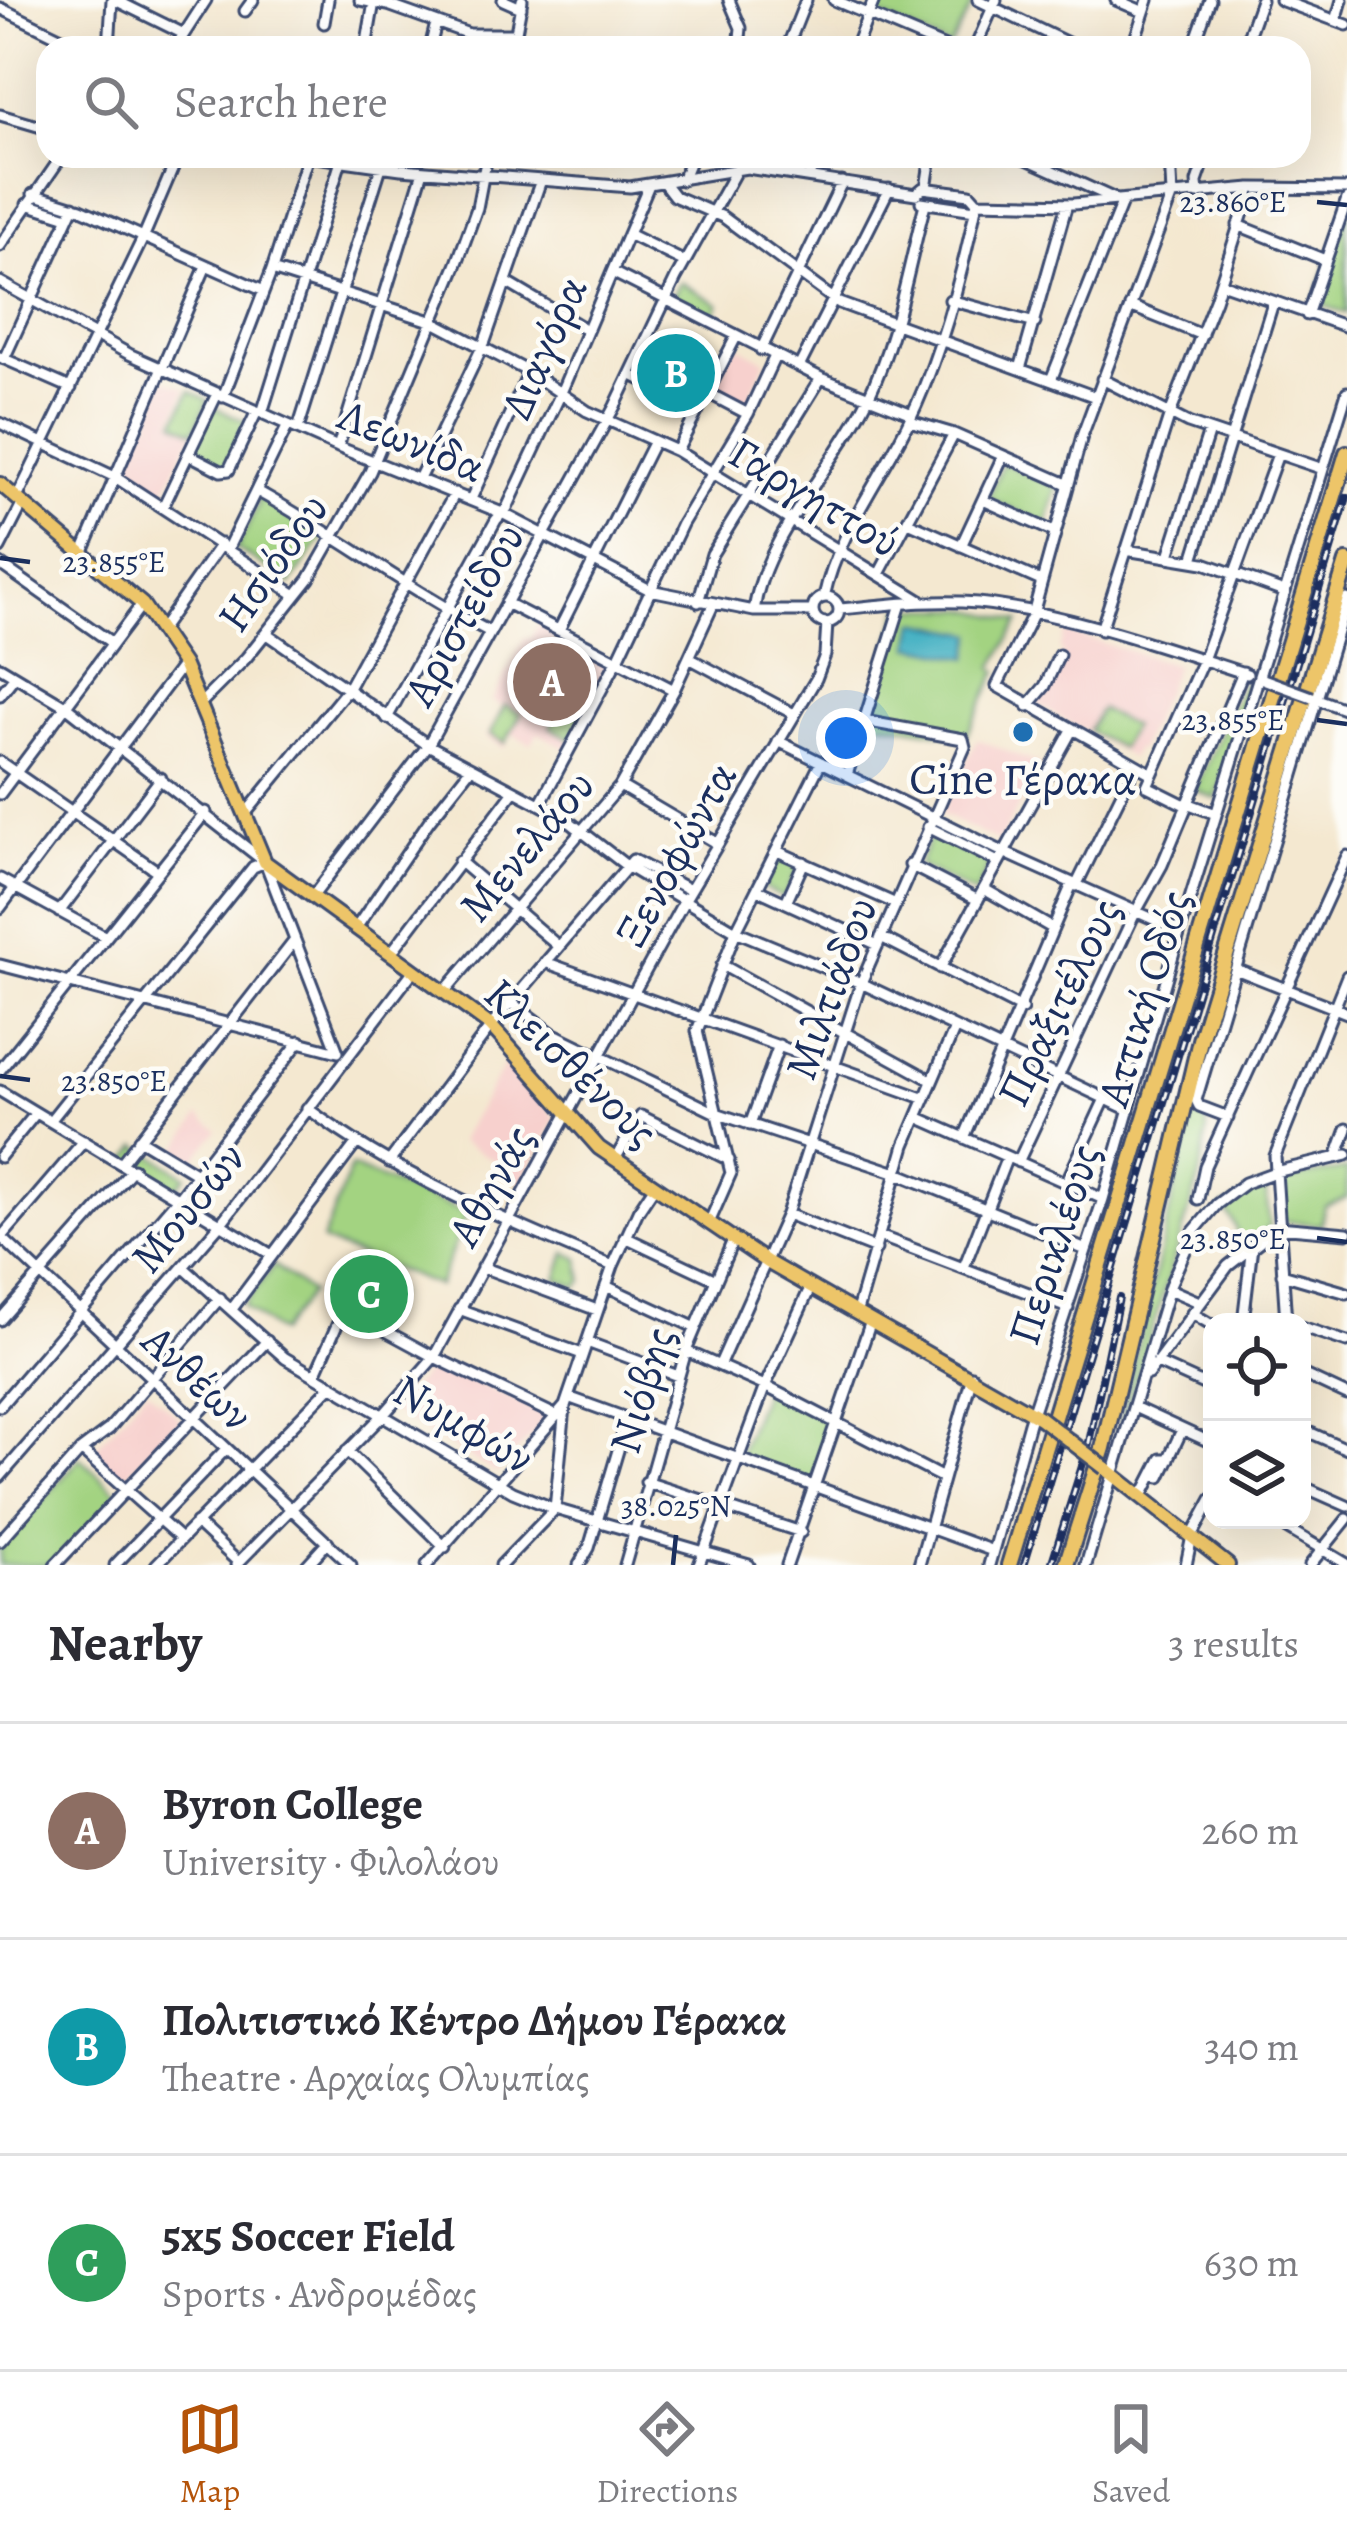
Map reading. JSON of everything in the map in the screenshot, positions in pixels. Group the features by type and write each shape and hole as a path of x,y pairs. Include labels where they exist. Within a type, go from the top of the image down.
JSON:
{"highway":[{"name":"Αττική Οδός","path":"1009,1565 1347,453"},
{"name":"Αττική Οδός","path":"1066,1565 1103,1448 1200,1040 1347,562"}],"main road":[{"path":"0,484 142,604 162,628 183,664 265,862"},
{"name":"Κλεισθένους","path":"265,862 491,1026 590,1141 767,1262 1036,1416 1228,1565"}],"street":[{"path":"110,36 113,0 184,34 206,0"},
{"path":"141,13 149,0"},
{"path":"245,11 254,0"},
{"path":"324,23 328,0"},
{"path":"360,0 389,3 469,34 516,34 522,4 503,0"},
{"path":"730,0 741,36"},
{"path":"792,36 806,0"},
{"path":"834,0 921,36"},
{"path":"859,36 874,0"},
{"path":"977,0 1055,36"},
{"path":"1116,0 1144,12"},
{"path":"1136,36 1148,0"},
{"path":"1197,36 1210,0"},
{"path":"1248,36 1261,0"},
{"path":"1280,0 1342,23 1342,0"},
{"path":"368,36 374,2"},
{"path":"980,36 994,4"},
{"path":"0,8 57,36"},
{"path":"433,36 436,23"},
{"path":"0,115 36,126"},
{"path":"0,246 53,168"},
{"path":"0,548 173,168"},
{"path":"163,507 220,396 264,291 304,168"},
{"path":"188,454 221,471 229,470 259,412 343,168"},
{"path":"162,628 224,546 293,427 344,293 381,168"},
{"path":"392,168 648,187 740,169 889,189 970,194 976,206 939,339 911,417 841,549 824,597"},
{"name":"Ησιόδου","path":"200,704 266,633 336,536 375,462 434,322 477,208 485,168"},
{"path":"682,180 687,168"},
{"path":"808,177 811,168"},
{"path":"754,611 762,572 867,399 894,323 925,204 921,191 928,168"},
{"path":"1046,168 1121,201"},
{"path":"1152,774 997,686 1033,614 1067,484 1172,195 1171,168"},
{"path":"1198,194 1202,168"},
{"name":"Αριστείδου","path":"313,896 428,745 632,375 685,262 740,169"},
{"path":"338,446 423,171"},
{"path":"419,479 481,346 541,180"},
{"path":"761,350 842,182"},
{"path":"664,183 674,196 715,212 831,298 1096,397"},
{"path":"1020,369 1070,204 1081,184"},
{"name":"Διαγόρα","path":"387,718 502,513 560,395 648,187"},
{"path":"925,204 1070,204 1250,188 1347,189"},
{"path":"1101,630 1170,414 1221,283 1250,188"},
{"path":"799,367 889,189"},
{"path":"30,199 143,238 264,291"},
{"path":"1307,315 1347,199"},
{"path":"1051,380 1121,201"},
{"path":"71,212 2,358 71,388"},
{"path":"1238,225 1324,260"},
{"path":"628,234 685,262"},
{"path":"82,552 206,266"},
{"name":"Γαργηττού","path":"272,270 434,322 481,346 560,395 677,451 922,602 982,604 1101,630 1347,710"},
{"path":"612,272 821,378 1067,484"},
{"name":"Λεωνίδα","path":"0,282 161,369 502,513 650,590 754,611 813,611"},
{"path":"506,282 587,330"},
{"path":"1221,283 1347,327"},
{"path":"950,300 1035,323"},
{"path":"1193,560 1273,303"},
{"path":"1130,306 1202,335"},
{"path":"677,451 736,338"},
{"path":"540,804 682,524 748,415 775,356"},
{"path":"471,500 529,372"},
{"path":"632,375 698,408"},
{"path":"698,602 706,566 821,378"},
{"path":"1102,379 1209,431 1323,469"},
{"path":"706,392 748,415"},
{"name":"Περικλέους","path":"989,1565 1347,392"},
{"path":"0,424 115,477 296,595"},
{"path":"1169,556 1209,431"},
{"path":"880,574 954,434"},
{"path":"559,630 655,441"},
{"path":"1216,814 1147,786 1203,660 1278,454"},
{"path":"961,546 1003,456"},
{"path":"257,491 336,536 404,586 490,632"},
{"path":"246,813 347,690 455,494"},
{"path":"983,500 1054,532"},
{"path":"908,522 1041,581"},
{"path":"1126,550 1193,560 1284,592"},
{"path":"0,564 112,643"},
{"path":"824,597 839,609 827,623 816,619 813,611 817,600 824,597"},
{"path":"1228,1117 1199,1106 1196,1100 1238,970 1313,698 1347,598"},
{"path":"839,609 922,602"},
{"path":"506,603 674,690"},
{"path":"0,794 142,604"},
{"name":"Μενελάου","path":"444,992 620,786 674,690 713,604"},
{"path":"847,775 901,604"},
{"name":"Ξενοφώντα","path":"567,1114 690,890 820,670 827,623"},
{"path":"266,633 428,745 540,804 628,867 736,932 861,983 1130,1110"},
{"path":"1028,706 1045,686 1059,655"},
{"path":"689,658 794,714"},
{"path":"0,908 183,664"},
{"path":"0,667 67,707 265,862 342,1054"},
{"name":"Πραξιτέλους","path":"964,1267 985,1211 1162,866 1243,673"},
{"path":"0,695 14,676"},
{"name":"Μιλτιάδου","path":"719,1364 787,1214 861,983 966,741 864,721"},
{"path":"940,968 1072,730"},
{"path":"778,741 1000,857 1180,932"},
{"path":"0,762 157,871"},
{"path":"709,1223 730,1180 729,1160 697,1031 736,932 821,762"},
{"path":"964,1138 1022,1009 1052,928 1135,766"},
{"path":"356,928 470,770"},
{"path":"59,912 160,778"},
{"path":"620,786 717,843"},
{"path":"391,953 514,791"},
{"path":"0,1070 206,812"},
{"path":"777,851 894,903"},
{"path":"1198,1199 1200,1179 1347,856"},
{"path":"389,1162 491,1026 628,867 638,860 690,890"},
{"path":"50,1121 253,867 265,862"},
{"path":"459,862 558,946"},
{"path":"786,902 804,862"},
{"path":"910,865 978,900"},
{"path":"0,879 106,937"},
{"path":"984,889 1052,928"},
{"path":"758,890 940,968 1022,1009"},
{"path":"0,1320 128,1165 139,1139 295,940"},
{"path":"545,962 923,1098"},
{"path":"0,965 342,1054"},
{"path":"722,965 931,1080"},
{"name":"Μουσών","path":"0,1477 222,1222 342,1054 414,970"},
{"path":"1238,970 1347,1013"},
{"path":"1286,1313 1275,1156 1347,976"},
{"path":"511,1002 546,1030 716,1113 897,1174 1086,1250"},
{"path":"857,1311 916,1117 955,1028"},
{"path":"0,1040 14,1051"},
{"path":"0,1406 179,1196 300,1041"},
{"path":"750,1125 779,1045"},
{"path":"882,1083 891,1058"},
{"path":"0,1091 272,1255"},
{"path":"1066,1183 1105,1099"},
{"path":"307,1108 355,1144 389,1162 507,1221 613,1265"},
{"path":"0,1157 36,1113"},
{"name":"Αθηνάς","path":"237,1564 434,1358 567,1114"},
{"path":"615,1159 640,1116 729,1160"},
{"path":"916,1117 1103,1199"},
{"path":"1086,1565 1110,1472 1187,1242 1206,1214 1236,1188 1275,1172 1342,1156 1347,1129"},
{"path":"139,1139 197,1174"},
{"path":"0,1238 84,1141"},
{"path":"232,1309 355,1144"},
{"path":"501,1565 555,1509 567,1402 613,1265 654,1187"},
{"path":"787,1214 876,1249"},
{"path":"1142,1382 1228,1266 1278,1227 1347,1233"},
{"path":"879,1236 1068,1308"},
{"path":"625,1237 714,1280"},
{"name":"Ανθέων","path":"0,1238 350,1565"},
{"name":"Νιόβης","path":"625,1565 686,1351 733,1240"},
{"path":"1245,1313 1252,1246"},
{"name":"Νυμφών","path":"183,1267 315,1376 528,1499 749,1565"},
{"path":"482,1267 597,1310"},
{"path":"1282,1274 1347,1293"},
{"path":"606,1286 694,1327"},
{"path":"699,1565 765,1386 811,1286"},
{"path":"1169,1289 1199,1302"},
{"path":"0,1541 81,1450 109,1429 220,1298"},
{"path":"459,1309 678,1376"},
{"path":"315,1376 344,1312 349,1311 556,1416"},
{"path":"1192,1313 1203,1320"},
{"path":"787,1565 872,1319"},
{"path":"1311,1331 1347,1342"},
{"path":"55,1565 267,1341"},
{"path":"686,1351 944,1478"},
{"path":"1157,1363 1203,1384"},
{"path":"919,1565 971,1376"},
{"path":"1311,1378 1347,1395"},
{"path":"156,1565 332,1384"},
{"path":"427,1565 567,1402"},
{"path":"567,1402 993,1551"},
{"path":"1134,1407 1203,1439"},
{"path":"579,1565 627,1420"},
{"path":"1142,1496 1153,1475 1160,1477 1182,1430"},
{"path":"1311,1433 1347,1449"},
{"path":"115,1565 226,1449"},
{"path":"81,1450 181,1539"},
{"path":"347,1450 445,1546"},
{"path":"646,1482 801,1532"},
{"path":"1311,1490 1347,1506"},
{"path":"1186,1565 1192,1536 1203,1516"},
{"path":"1310,1565 1347,1519"},
{"path":"196,1523 237,1564"},
{"path":"1288,1529 1347,1564"},
{"path":"307,1565 328,1542"}],"shaded area":[{"path":"736,344 766,361 744,409 711,392"},
{"path":"162,379 186,389 172,421 194,431 163,493 123,473 145,422 151,423 153,417 147,415"},
{"path":"539,623 556,631 553,640 598,663 612,664 567,749 538,733 531,744 512,734 504,748 486,737 502,707 492,701 525,638 530,640"},
{"path":"1066,632 1176,665 1139,750 1131,758 1035,703 1063,652 1059,649"},
{"path":"977,739 1041,765 999,842 941,814"},
{"path":"510,1056 556,1119 521,1183 504,1174 507,1167 459,1141"},
{"path":"199,1116 218,1130 189,1166 173,1156"},
{"path":"434,1363 549,1416 497,1474 391,1411"},
{"path":"147,1389 181,1419 121,1481 90,1454"}],"green space":[{"path":"877,0 971,0 972,6 956,36 926,36 873,9"},
{"path":"1347,207 1347,313 1314,303"},
{"path":"680,282 719,304 711,320 672,298"},
{"path":"190,391 208,400 194,431 175,422"},
{"path":"213,407 247,422 225,469 196,455 194,447"},
{"path":"1003,463 1057,487 1047,524 988,498"},
{"path":"257,495 325,534 291,584 232,546 234,542 238,546 258,505"},
{"path":"901,608 968,609 1020,621 993,668 998,671 966,737 866,720"},
{"path":"575,681 596,693 571,739 550,727"},
{"path":"1244,681 1250,688 1216,799 1195,790"},
{"path":"505,705 521,714 505,743 490,734"},
{"path":"1100,709 1132,726 1120,748 1088,731"},
{"path":"931,835 990,864 975,894 918,865"},
{"path":"779,856 800,864 784,898 763,888"},
{"path":"1193,1112 1205,1115 1207,1129 1200,1176 1110,1463"},
{"path":"138,1146 186,1176 175,1189 127,1161"},
{"path":"351,1167 467,1213 438,1286 322,1241"},
{"path":"1347,1169 1347,1198 1325,1206 1321,1225 1281,1221 1282,1180"},
{"path":"1265,1184 1270,1226 1241,1247 1223,1207"},
{"path":"566,1253 579,1258 583,1281 577,1287 557,1279"},
{"path":"274,1265 310,1293 279,1333 243,1306"},
{"path":"353,1274 396,1293 386,1315 343,1296"},
{"path":"765,1386 834,1424 816,1486 737,1458"},
{"path":"80,1458 119,1494 54,1565 0,1565 0,1549"}],"water":[{"path":"916,622 974,634 969,658 911,646"}],"railway":[{"path":"1024,1565 1347,497"},
{"path":"1051,1565 1088,1447 1119,1298"}],"place":[{"name":"Πολιτιστικό Κέντρο Δήμου Γέρακα","path":"676,373"},
{"name":"Byron College","path":"552,682"},
{"name":"Cine Γέρακα","path":"1023,732"},
{"name":"5x5 Soccer Field","path":"369,1294"}]}
